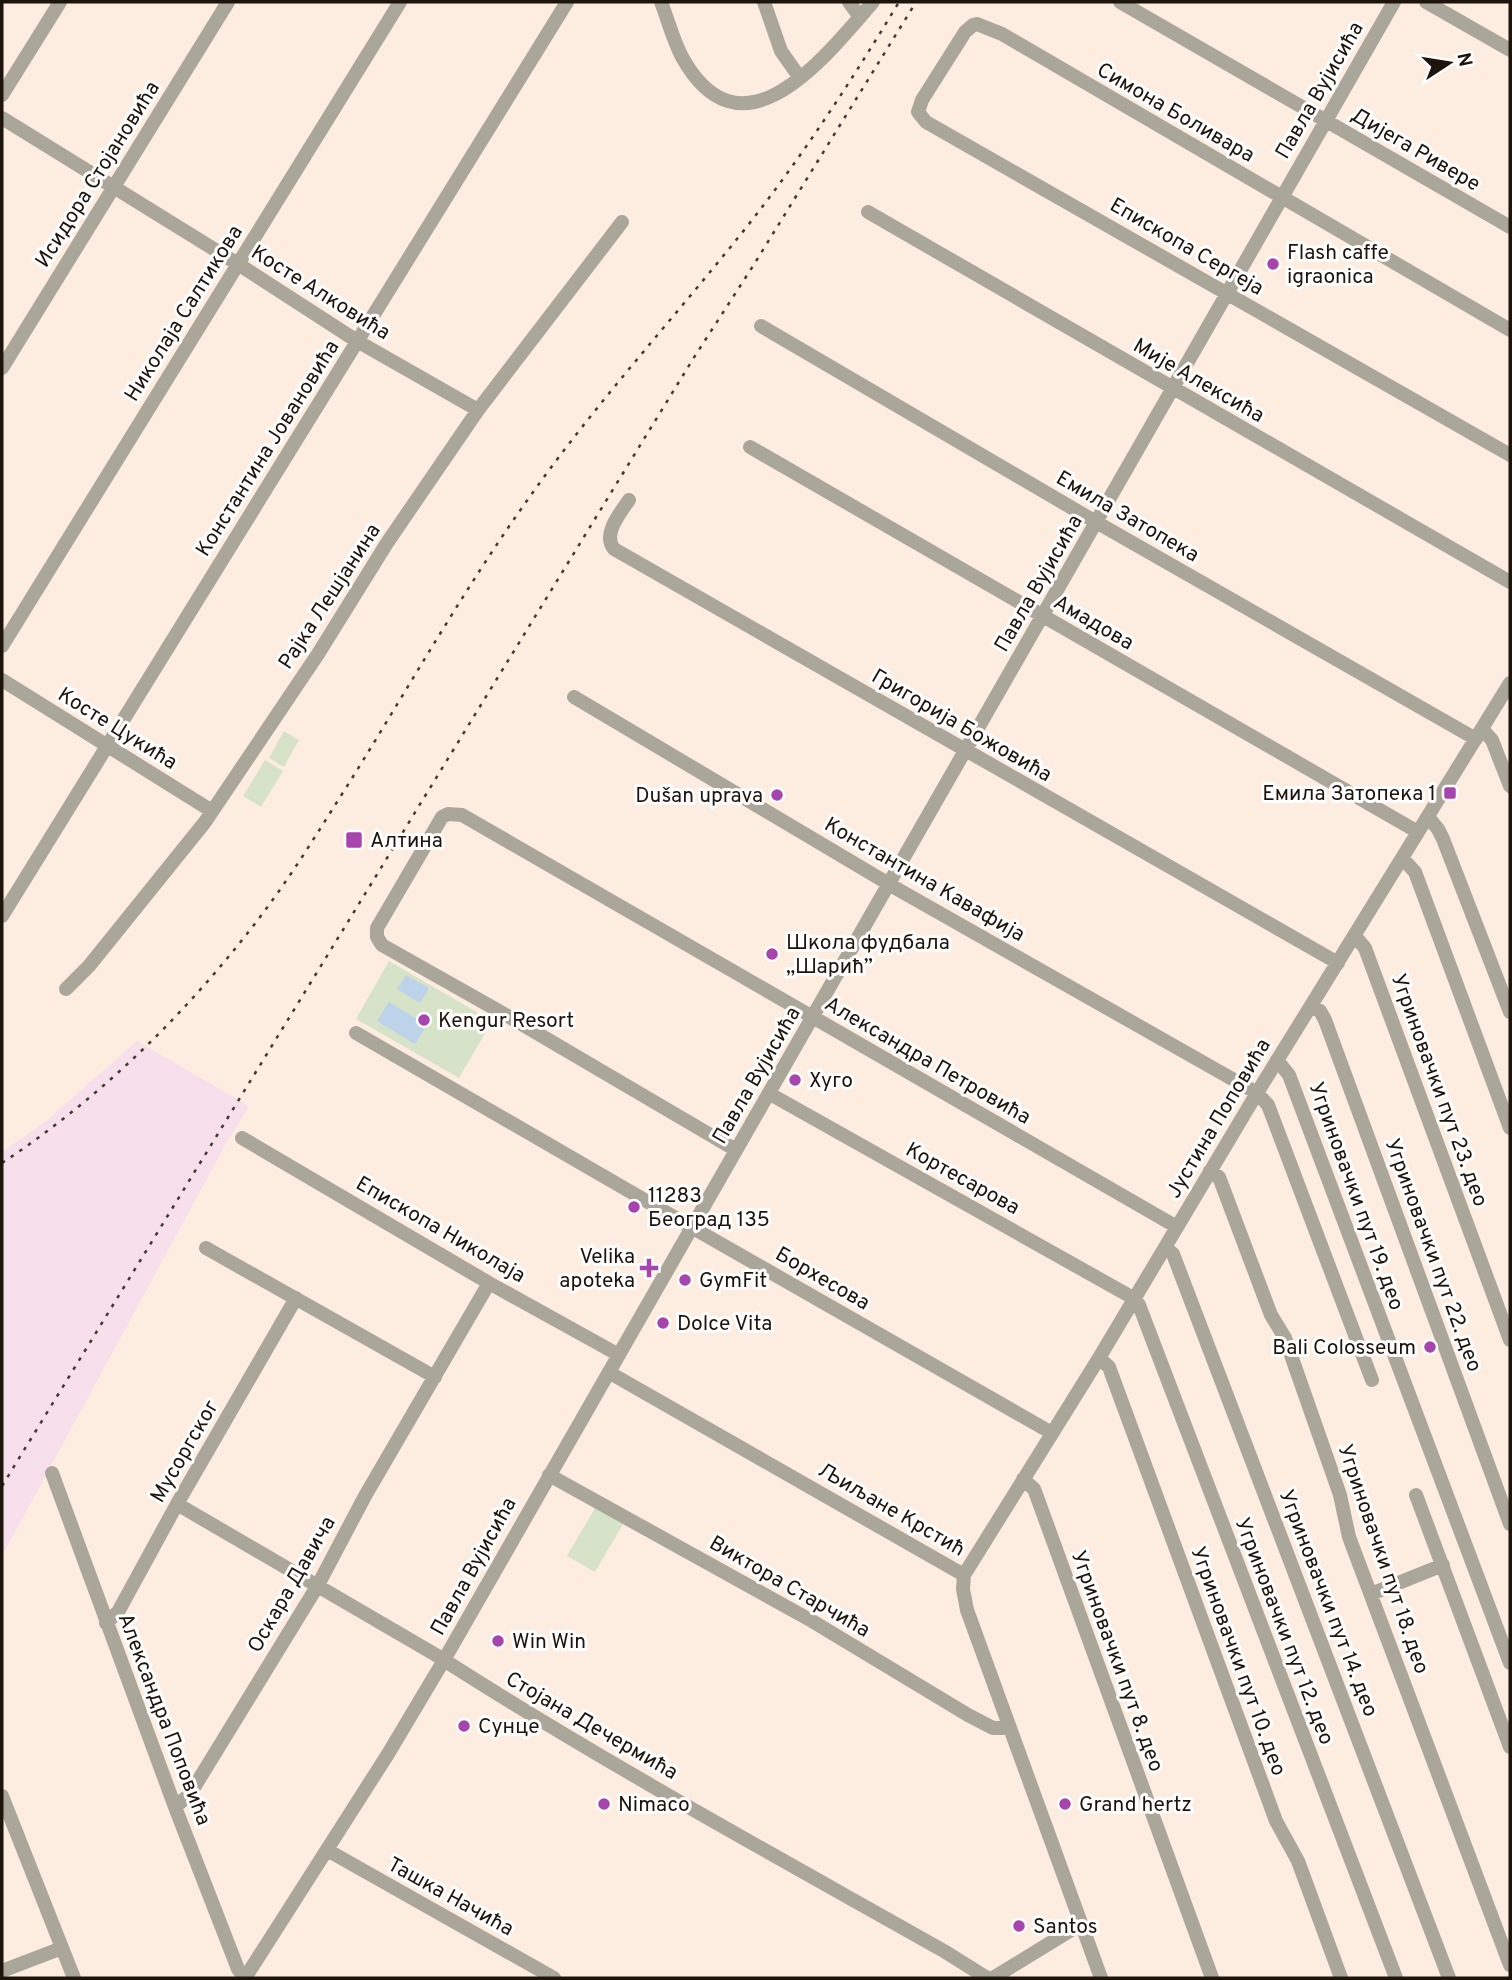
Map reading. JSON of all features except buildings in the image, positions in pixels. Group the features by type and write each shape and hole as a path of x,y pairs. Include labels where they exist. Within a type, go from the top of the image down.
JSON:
{"street":[{"path":"2,95 60,2"},
{"name":"Исидора Стојановића","path":"2,369 228,2"},
{"name":"Николаја Салтикова","path":"2,646 400,2"},
{"name":"Константина Јовановића","path":"2,916 567,2"},
{"path":"661,2 682,58 707,89 731,104 761,100 800,78 819,62 873,2"},
{"path":"764,2 781,51 800,78"},
{"path":"849,2 860,17"},
{"name":"Дијега Ривере","path":"1120,2 1510,227"},
{"name":"Павла Вујисића","path":"245,1978 444,1660 1394,2"},
{"path":"1426,2 1510,50"},
{"name":"Симона Боливара","path":"918,111 922,100 969,27 977,24 1002,34 1510,330"},
{"name":"Епископа Сергеја","path":"918,111 926,122 1510,455"},
{"name":"Косте Алковића","path":"2,118 357,341 478,410"},
{"name":"Мије Алексића","path":"868,212 1510,582"},
{"name":"Рајка Лешјанина","path":"66,989 89,966 212,811 318,654 387,543 478,410 622,222"},
{"name":"Емила Затопека","path":"761,326 1096,522 1479,734"},
{"name":"Амадова","path":"750,447 1418,832"},
{"name":"Григорија Божовића","path":"629,500 609,535 611,547 614,549 1338,963"},
{"name":"Косте Цукића","path":"2,680 212,811"},
{"name":"Јустина Поповића","path":"964,1575 1135,1300 1277,1060 1510,683"},
{"name":"Константина Кавафија","path":"574,697 889,884 1257,1093"},
{"path":"1479,734 1492,740 1510,786"},
{"name":"Александра Петровића","path":"736,1150 382,945 377,937 377,928 442,817 454,813 476,824 1177,1227"},
{"path":"1428,817 1443,839 1510,1012"},
{"path":"1403,859 1415,872 1510,1128"},
{"name":"Угриновачки пут 23. део","path":"1356,936 1365,948 1510,1340"},
{"name":"Угриновачки пут 22. део","path":"1312,1006 1322,1014 1333,1041 1510,1524"},
{"name":"Борхесова","path":"356,1033 1052,1433"},
{"name":"Угриновачки пут 19. део","path":"1277,1060 1289,1075 1510,1663"},
{"path":"1257,1093 1268,1105 1372,1380"},
{"name":"Кортесарова","path":"770,1094 1135,1300"},
{"name":"Епископа Николаја","path":"242,1138 489,1283 619,1355"},
{"name":"Угриновачки пут 18. део","path":"1210,1171 1219,1177 1271,1315 1285,1338 1340,1495 1349,1537 1510,1965"},
{"name":"Угриновачки пут 14. део","path":"1165,1247 1173,1254 1220,1374 1449,1978"},
{"path":"206,1248 435,1377"},
{"name":"Оскара Давича","path":"175,1807 190,1794 318,1585 365,1496 489,1283"},
{"name":"Мусоргског","path":"106,1623 118,1612 296,1298"},
{"name":"Угриновачки пут 12. део","path":"1135,1300 1148,1325 1396,1978"},
{"name":"Угриновачки пут 10. део","path":"1099,1358 1109,1367 1276,1821 1298,1861 1341,1978"},
{"name":"Љиљане Крстић","path":"610,1373 964,1575 963,1589 967,1610 1101,1978"},
{"name":"Александра Поповића","path":"52,1473 175,1807 238,1969 245,1978"},
{"name":"Виктора Старчића","path":"549,1475 813,1621 968,1715 993,1728 1010,1728"},
{"name":"Угриновачки пут 8. део","path":"1023,1479 1034,1489 1212,1978"},
{"path":"1416,1495 1510,1747"},
{"name":"Стојана Дечермића","path":"177,1504 987,1978"},
{"path":"1371,1594 1443,1565"},
{"path":"2,1796 74,1978"},
{"name":"Ташка Начића","path":"327,1850 554,1978"},
{"path":"993,1978 1081,1924"},
{"path":"2,1970 62,1948"}],"shaded area":[{"path":"137,1041 249,1106 225,1145 2,1556 2,1152 45,1122"}],"green space":[{"path":"284,731 299,740 284,767 269,758"},
{"path":"265,760 283,771 261,807 243,796"},
{"name":"Kengur Resort","path":"389,961 492,1021 459,1078 356,1019"},
{"path":"595,1508 623,1524 595,1572 567,1556"}],"water":[{"path":"406,975 429,988 420,1003 397,989"},
{"path":"389,1002 427,1025 415,1044 377,1021"}],"railway":[{"path":"2,1163 75,1109 143,1049 206,984 263,913 286,882 460,601 531,495 582,427 766,202 826,118 899,2"},
{"path":"2,1486 693,359 916,2"}],"place":[{"name":"Flash caffe igraonica","path":"1273,264"},
{"name":"Емила Затопека 1","path":"1450,793"},
{"name":"Dušan uprava","path":"777,795"},
{"name":"Алтина","path":"354,840"},
{"name":"Школа фудбала „Шарић”","path":"772,954"},
{"name":"Kengur Resort","path":"424,1020"},
{"name":"Хуго","path":"795,1080"},
{"name":"11283 Београд 135","path":"634,1207"},
{"name":"Velika apoteka","path":"649,1268"},
{"name":"GymFit","path":"685,1280"},
{"name":"Dolce Vita","path":"663,1323"},
{"name":"Bali Colosseum","path":"1430,1347"},
{"name":"Win Win","path":"498,1641"},
{"name":"Сунце","path":"464,1726"},
{"name":"Nimaco","path":"604,1804"},
{"name":"Grand hertz","path":"1065,1804"},
{"name":"Santos","path":"1019,1926"}]}
